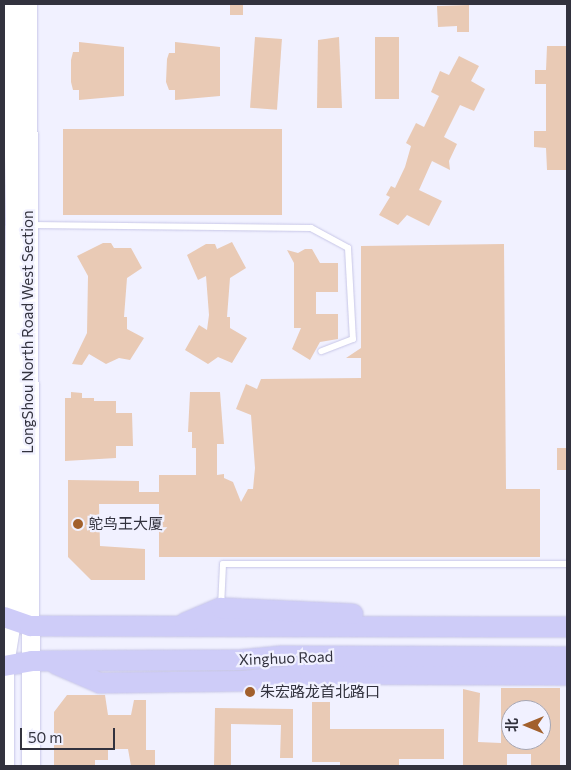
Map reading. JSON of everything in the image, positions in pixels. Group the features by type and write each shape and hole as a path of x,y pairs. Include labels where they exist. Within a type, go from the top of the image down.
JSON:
{"main road":[{"path":"178,626 221,608 349,614 567,614"},
{"name":"Xinghuo Road","path":"12,622 178,626 567,627"},
{"name":"Xinghuo Road","path":"4,665 40,661 337,656 460,666 567,657"},
{"path":"269,678 337,656"},
{"path":"40,661 100,683 269,678 460,666 567,675"}],"street":[{"name":"LongShou North Road West Section","path":"12,4 21,226"},
{"name":"LongShou North Road West Section","path":"5,766 4,665 12,622 28,4"},
{"name":"LongShou North Road West Section","path":"12,622 40,661 31,766"}],"lane":[{"path":"21,226 311,228 348,248 353,339 321,351"},
{"path":"221,608 223,564 567,564"}],"building":[{"path":"230,4 243,4 243,15 230,15"},
{"path":"469,5 469,32 457,32 457,26 438,27 437,6"},
{"path":"255,37 282,39 277,110 250,108"},
{"path":"339,37 342,108 317,108 318,40"},
{"path":"375,37 399,37 399,99 375,99"},
{"path":"79,42 124,47 124,96 79,100 79,90 73,90 71,82 71,60 73,52 79,52"},
{"path":"175,42 220,47 220,96 175,100 175,90 169,90 166,82 167,59 169,53 175,53"},
{"path":"547,46 567,46 567,170 547,170 546,148 534,147 534,131 546,131 546,84 535,84 535,70 546,70"},
{"path":"459,56 479,66 471,81 485,89 474,111 460,105 444,137 457,144 449,161 450,170 432,161 419,190 442,201 429,226 407,215 398,225 379,215 390,197 386,195 391,186 395,188 405,167 411,146 406,143 416,123 424,127 439,96 431,92 440,71 449,75"},
{"path":"63,129 282,129 282,215 63,215"},
{"path":"232,242 246,268 230,278 227,317 230,317 230,328 247,338 232,363 218,357 208,364 185,350 199,325 207,330 209,315 206,276 198,280 187,255 206,244 215,244 217,249"},
{"path":"103,243 111,243 114,248 131,248 142,268 127,278 124,317 127,317 127,329 144,338 130,360 119,358 106,364 89,354 82,365 72,364 87,333 88,276 77,256"},
{"path":"504,244 506,489 540,489 540,557 159,557 159,504 99,504 100,546 145,549 145,580 91,580 68,557 68,480 139,481 139,492 159,492 159,475 196,475 196,448 192,448 192,432 188,432 190,392 220,392 224,444 217,444 217,475 224,474 224,478 233,482 241,502 248,489 253,489 255,468 251,415 236,409 246,384 257,389 261,379 361,378 361,358 346,358 361,348 361,246"},
{"path":"305,249 312,249 320,263 338,263 338,292 316,292 316,314 338,314 338,339 320,342 310,360 292,349 301,328 294,328 294,263 287,250 298,253"},
{"path":"71,392 82,393 82,398 94,398 94,401 116,401 116,413 132,413 133,446 116,446 116,458 65,461 65,398 71,398"},
{"path":"557,448 567,448 567,470 557,470"},
{"path":"501,688 560,688 560,766 531,766 531,754 507,754 507,766 463,766 463,689 480,693 478,742 501,743 501,750 551,750 551,700 501,700"},
{"path":"67,695 105,695 108,715 131,715 134,700 146,700 146,750 155,750 155,766 131,766 128,749 108,749 108,760 95,760 95,766 54,766 54,712"},
{"path":"312,702 330,702 330,729 444,729 444,759 399,759 399,766 340,766 340,762 312,762"},
{"path":"215,708 293,709 293,758 280,758 281,725 231,724 231,766 214,766"}],"place":[{"name":"鸵鸟王大厦","path":"78,524"},
{"name":"朱宏路龙首北路口","path":"250,692"}]}
